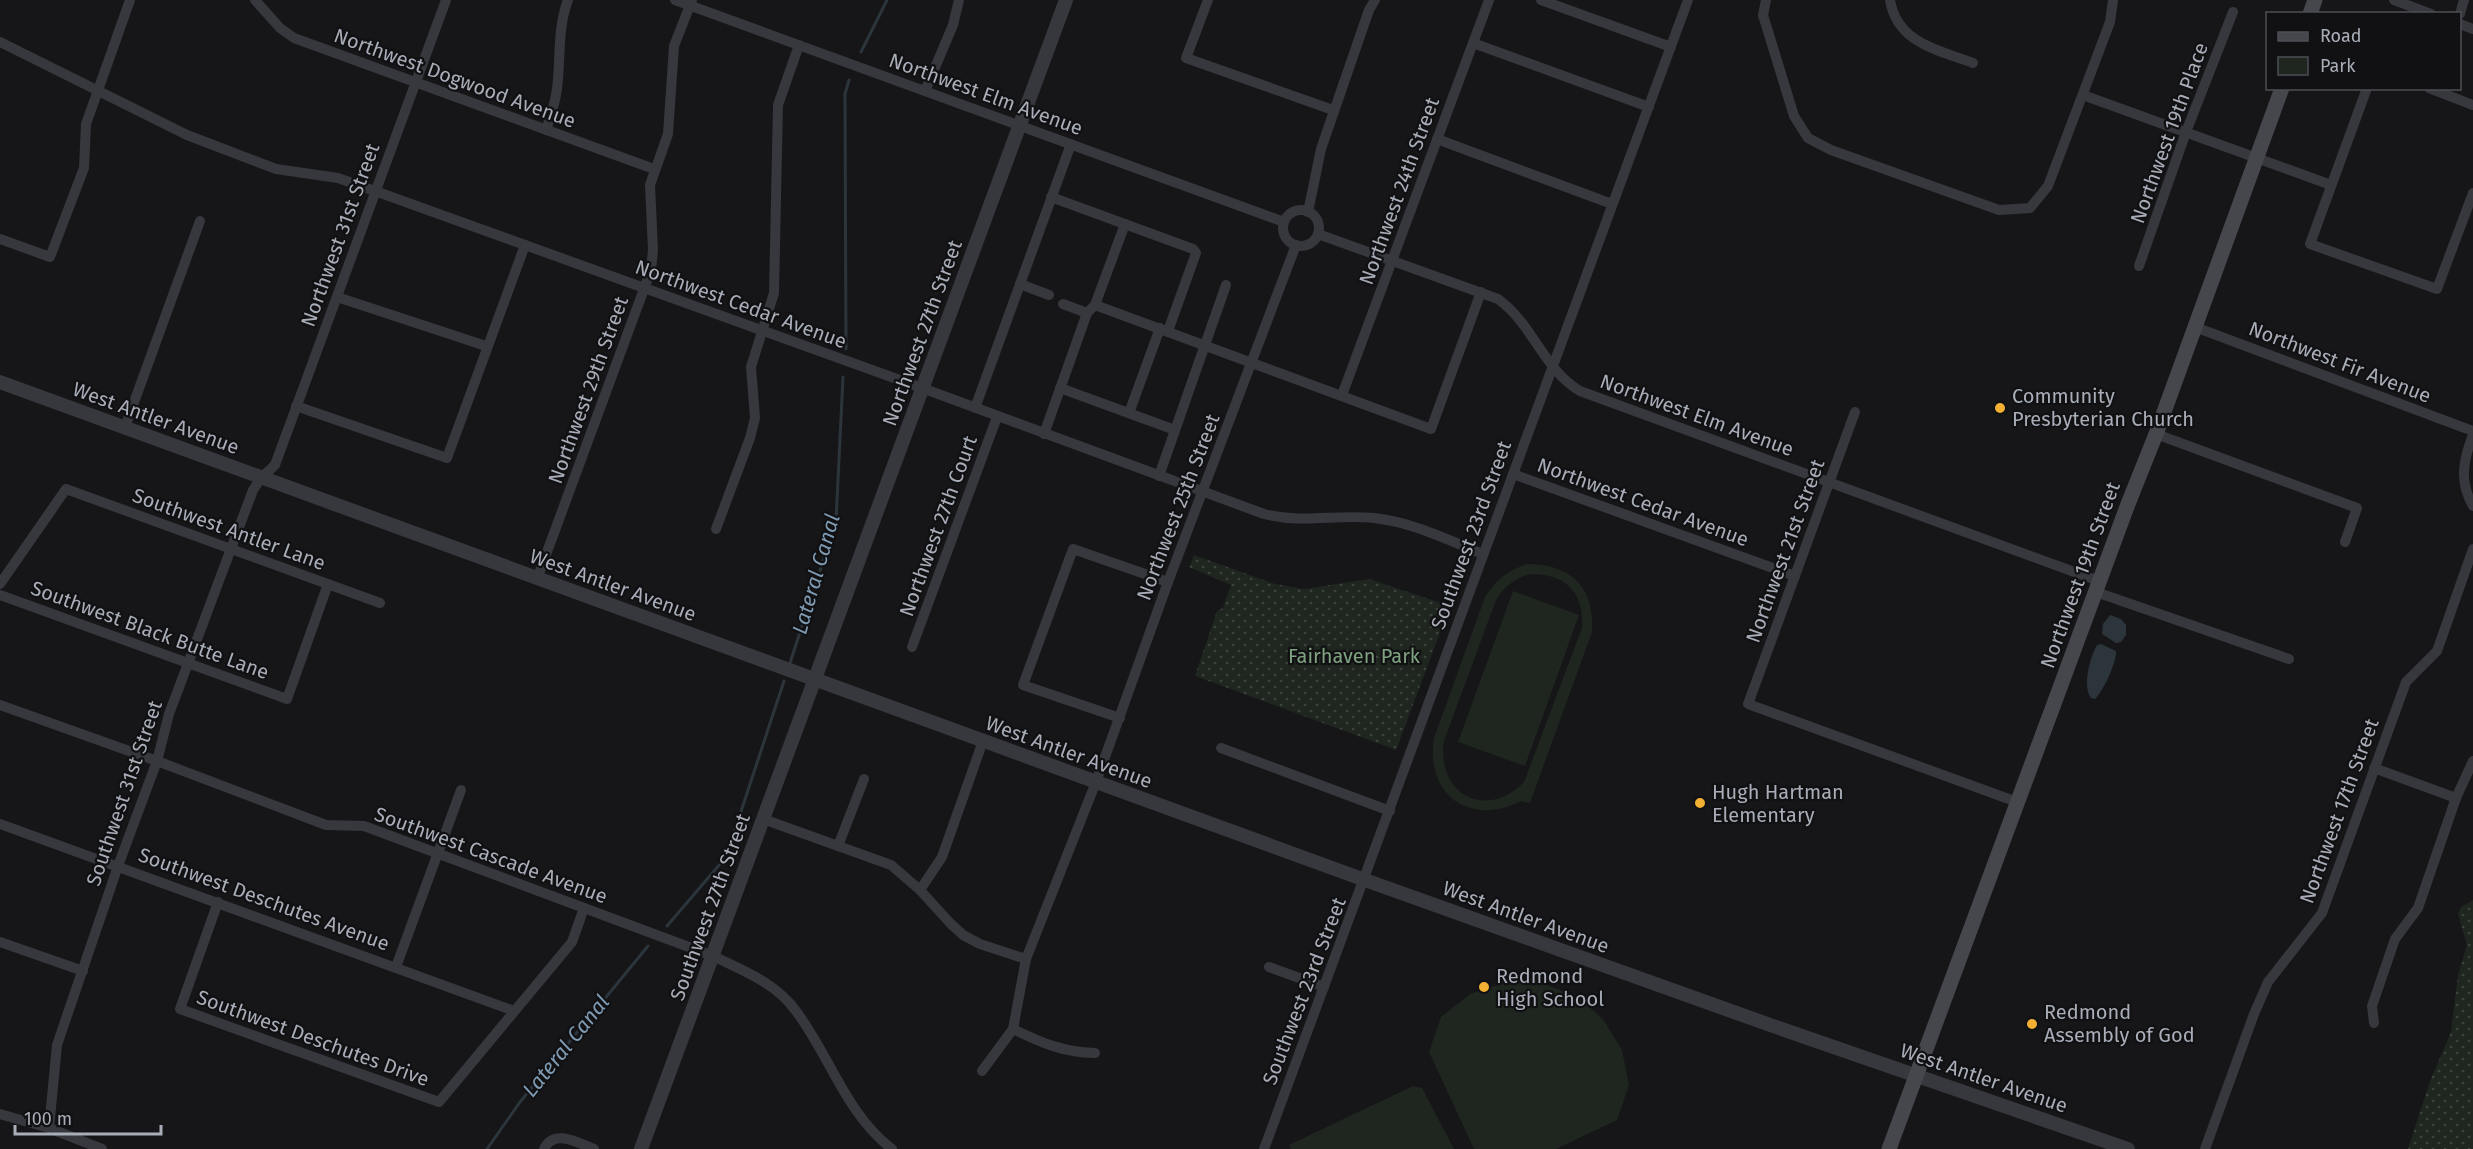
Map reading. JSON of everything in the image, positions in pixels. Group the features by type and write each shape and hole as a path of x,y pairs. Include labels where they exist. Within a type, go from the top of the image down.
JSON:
{"main road":[{"name":"Northwest 19th Street","path":"1889,1149 2156,434 2281,90"}],"street":[{"path":"0,239 50,257 84,168 86,124 130,0"},
{"name":"Northwest Dogwood Avenue","path":"255,0 280,28 294,38 654,169"},
{"name":"Northwest 31st Street","path":"261,478 274,465 446,0"},
{"path":"546,130 554,109 561,21 568,0"},
{"name":"Northwest Elm Avenue","path":"675,0 691,3 799,45 1284,222"},
{"path":"925,91 953,24 959,0"},
{"name":"Northwest 27th Street","path":"815,679 1066,0"},
{"path":"1208,0 1186,58 1333,110"},
{"path":"1308,212 1321,149 1333,110 1369,10 1375,0"},
{"name":"Northwest 24th Street","path":"1342,395 1489,0"},
{"path":"1541,0 1671,47"},
{"name":"Southwest 23rd Street","path":"1264,1149 1688,0"},
{"path":"1766,0 1763,15 1779,72 1794,116 1808,138 1832,150 1999,210 2030,208 2049,186 2110,22 2113,0"},
{"path":"1890,0 1898,26 1922,44 1973,63"},
{"path":"2394,0 2426,12"},
{"name":"Northwest 29th Street","path":"537,579 651,270 653,250 650,185 668,134 674,46 691,3"},
{"name":"Northwest 19th Place","path":"2139,266 2186,132 2233,12"},
{"name":"Northwest Cedar Avenue","path":"0,42 168,127 276,169 338,178 1264,514 1285,519 1373,518 1400,522 1483,554"},
{"path":"1473,43 1649,107"},
{"path":"716,529 750,438 755,418 751,367 774,293 778,105 799,45"},
{"path":"2366,90 2310,244 2438,289 2473,193"},
{"path":"2434,90 2473,105"},
{"path":"2083,94 2331,185"},
{"path":"1437,139 1612,204"},
{"path":"975,408 1071,144"},
{"path":"1052,198 1193,249 1196,253 1129,413"},
{"path":"1297,211 1308,212 1318,224 1318,234 1311,243 1296,245 1290,243 1284,233 1284,222 1297,211"},
{"path":"125,427 200,221"},
{"path":"1044,434 1125,224"},
{"name":"Northwest Elm Avenue","path":"1318,234 1481,292 1511,308 1552,368 1565,382 1580,391 1829,483 2289,659"},
{"path":"296,406 447,458 486,346 525,245"},
{"name":"Northwest 25th Street","path":"1013,1029 1026,959 1096,782 1168,582 1296,245"},
{"path":"1020,284 1048,295"},
{"path":"1159,476 1226,285"},
{"path":"1063,304 1091,309 1164,330 1431,429 1481,292"},
{"path":"337,297 486,346"},
{"name":"Northwest Fir Avenue","path":"2195,327 2473,433"},
{"name":"West Antler Avenue","path":"0,382 1365,880 2128,1149"},
{"path":"1060,388 1175,430"},
{"name":"Northwest 21st Street","path":"1855,412 1748,704 2017,802"},
{"name":"Northwest 27th Court","path":"912,647 997,417"},
{"path":"2473,433 2464,459 2466,494 2473,506"},
{"path":"2156,434 2357,508 2345,542"},
{"name":"Northwest Cedar Avenue","path":"1513,474 1795,576"},
{"name":"Southwest 31st Street","path":"50,1128 57,1045 118,866 157,761 169,714 253,490 261,478"},
{"name":"Southwest Antler Lane","path":"0,584 66,489 380,603"},
{"path":"1120,718 1023,685 1073,549 1168,582"},
{"name":"Northwest 17th Street","path":"2205,1149 2254,1014 2268,982 2322,913 2406,682 2437,651 2470,570 2473,549"},
{"name":"Southwest Black Butte Lane","path":"0,595 287,699 328,584"},
{"name":"Southwest 27th Street","path":"641,1149 815,679"},
{"name":"Southwest Cascade Avenue","path":"0,705 326,825 364,826 712,956 767,983 795,1010 859,1117 878,1138 892,1149"},
{"path":"920,890 942,856 983,741"},
{"path":"1221,747 1390,811"},
{"path":"2374,1023 2372,1006 2395,939 2418,908 2456,798 2473,761"},
{"path":"2374,768 2456,798"},
{"path":"838,846 864,778"},
{"path":"396,967 461,790"},
{"path":"763,819 891,866 920,890 963,935 980,944 1026,959"},
{"name":"Southwest Deschutes Avenue","path":"0,824 514,1011"},
{"name":"Southwest Deschutes Drive","path":"219,902 180,1009 439,1102 514,1011"},
{"path":"514,1011 572,942 584,908"},
{"path":"0,942 83,971"},
{"path":"1269,967 1324,987"},
{"path":"982,1071 1013,1029 1069,1052 1095,1053"},
{"path":"0,1114 50,1128 102,1149"},
{"path":"544,1149 547,1143 556,1138 594,1149"}],"green space":[{"name":"Fairhaven Park","path":"1194,555 1275,584 1304,589 1369,579 1450,606 1396,750 1195,676 1217,611 1223,608 1231,585 1189,567"},
{"path":"1527,564 1557,568 1578,582 1585,591 1589,603 1592,632 1530,803 1521,801 1502,808 1485,810 1469,808 1455,801 1444,790 1437,776 1433,758 1434,738 1485,597 1499,580","holes":["1530,574 1543,575 1563,582 1576,595 1580,604 1582,628 1524,782 1509,794 1494,800 1480,800 1467,796 1456,788 1448,775 1444,760 1444,741 1496,600 1506,587 1519,578"]},
{"path":"1513,591 1579,615 1525,766 1458,742"},
{"path":"2473,900 2473,1149 2408,1149 2430,1081 2451,1032 2458,975 2467,945 2458,914 2461,907"},
{"path":"1504,983 1540,983 1575,995 1603,1019 1622,1050 1629,1085 1617,1120 1556,1149 1474,1149 1429,1052 1441,1017 1470,994"},
{"path":"1413,1086 1422,1088 1454,1149 1291,1149 1289,1145"}],"shaded area":[{"path":"2110,615 2121,619 2126,625 2126,635 2121,642 2116,643 2102,634 2103,624"},
{"path":"2101,644 2116,651 2116,656 2109,676 2095,699 2091,698 2088,693 2087,679 2094,650 2097,645"}],"waterway":[{"name":"Lateral Canal","path":"861,52 887,0"},
{"name":"Lateral Canal","path":"846,349 845,94 849,80"},
{"name":"Lateral Canal","path":"790,663 836,521 843,377"},
{"name":"Lateral Canal","path":"667,926 726,857 784,681"},
{"name":"Lateral Canal","path":"487,1149 520,1102 648,946"}],"place":[{"name":"Community Presbyterian Church","path":"2000,408"},
{"name":"Hugh Hartman Elementary","path":"1700,803"},
{"name":"Redmond High School","path":"1484,987"},
{"name":"Redmond Assembly of God","path":"2032,1024"}]}
